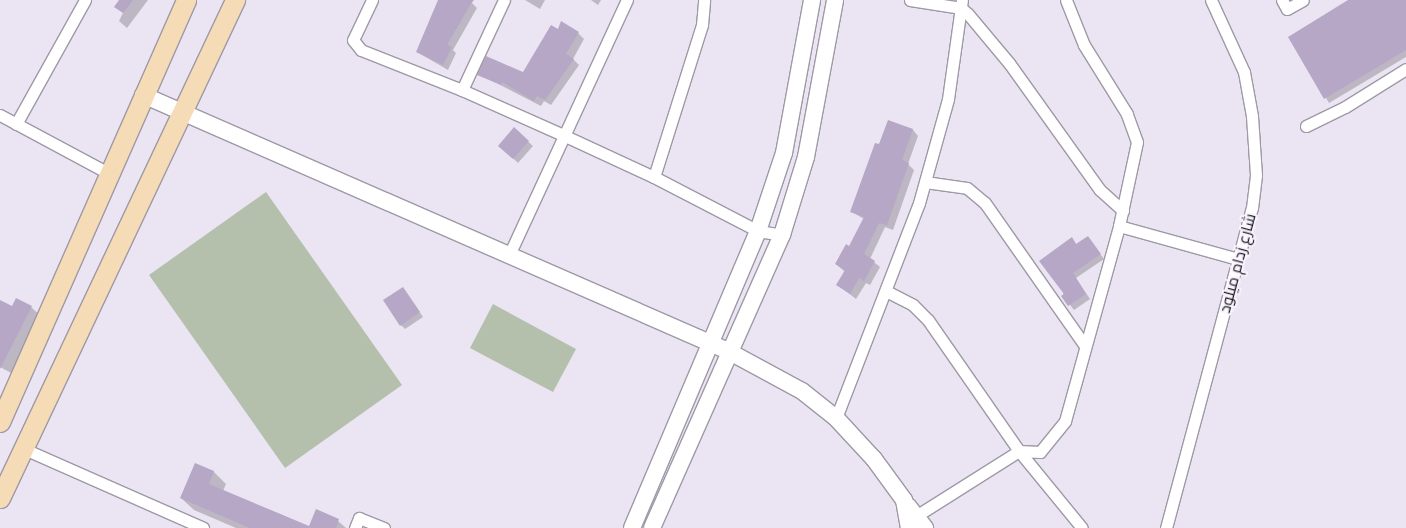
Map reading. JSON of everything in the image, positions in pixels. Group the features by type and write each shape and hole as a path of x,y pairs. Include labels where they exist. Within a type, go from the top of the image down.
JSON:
{"main road":[{"path":"0,422 5,394 186,0"},
{"path":"0,498 235,0"},
{"path":"632,528 758,231 784,153 812,0"},
{"path":"652,528 728,351 782,235 806,157 835,0"},
{"path":"143,95 182,114 728,351 802,390 836,418 874,459 904,500 916,524"}],"street":[{"path":"16,124 86,0"},
{"path":"372,0 353,40 360,50 462,90 563,135 654,177 758,231 782,235"},
{"path":"462,90 504,0"},
{"path":"509,255 627,0"},
{"path":"654,177 702,25 704,0"},
{"path":"910,0 961,4 1009,63 1100,190 1123,211"},
{"path":"916,524 1019,451 1040,452 1062,427 1119,226 1136,152 1135,132 1089,54 1066,0"},
{"name":"شارع زدام ميلود","path":"1166,528 1252,208 1256,175 1252,116 1244,72 1211,0"},
{"path":"1282,0 1287,9 1303,0"},
{"path":"836,418 886,291 925,182 948,99 961,4"},
{"path":"1306,126 1345,107 1406,69"},
{"path":"0,115 108,173"},
{"path":"925,182 967,188 985,203 1085,346"},
{"path":"1119,226 1238,259"},
{"path":"886,291 913,305 928,320 1019,451 1082,528"},
{"path":"22,448 203,528"},
{"path":"355,528 359,518 384,528"}],"green space":[{"path":"266,192 402,385 285,468 149,275"},
{"path":"493,304 576,349 553,392 470,348"}],"building":[{"path":"119,0 133,0 123,13 114,7"},
{"path":"438,0 473,0 447,45 452,47 443,65 416,52"},
{"path":"1348,0 1406,0 1406,50 1324,99 1288,37"},
{"path":"561,21 579,32 566,54 574,59 545,100 537,96 534,101 502,82 501,85 477,75 486,56 523,72 551,25 558,29"},
{"path":"888,120 913,129 902,160 909,163 887,225 879,223 864,254 875,261 864,281 859,278 850,294 836,285 845,270 835,264 846,244 849,246 864,217 850,212 875,143 879,144"},
{"path":"514,127 529,141 513,159 498,146"},
{"path":"1088,236 1101,254 1073,273 1086,294 1068,306 1061,296 1064,294 1039,261 1072,237 1076,244"},
{"path":"403,287 420,312 400,326 383,300"},
{"path":"16,298 32,306 0,369 0,300 12,306"},
{"path":"195,463 214,471 209,484 309,526 316,509 339,519 336,528 250,528 180,498"}]}
